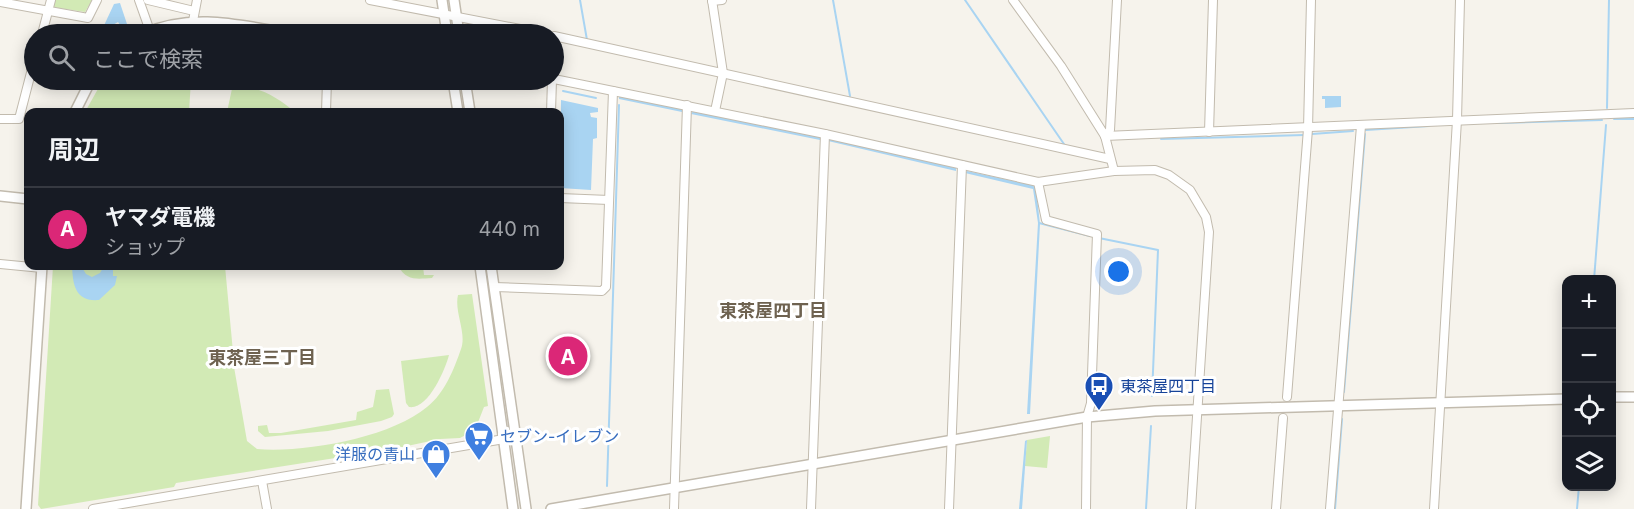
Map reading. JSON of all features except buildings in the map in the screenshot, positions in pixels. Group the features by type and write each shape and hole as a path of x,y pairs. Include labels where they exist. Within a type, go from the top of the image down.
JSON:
{"street":[{"path":"45,24 51,0"},
{"path":"0,2 88,18 97,0"},
{"path":"138,0 144,24"},
{"path":"148,0 194,16 237,24"},
{"path":"194,16 197,0"},
{"path":"370,0 499,24"},
{"path":"442,0 446,24"},
{"path":"454,0 457,24"},
{"path":"715,111 723,73 712,1 722,0"},
{"path":"1013,0 1061,66 1105,136 1114,171"},
{"path":"1105,136 1110,130 1117,0"},
{"path":"1209,132 1213,0"},
{"path":"1287,397 1308,129 1311,0"},
{"path":"1434,509 1457,120 1460,0"},
{"path":"171,24 194,16"},
{"path":"564,38 1110,159"},
{"path":"564,81 825,134 1038,182 1114,171 1155,170 1169,175 1190,190 1206,217 1209,252 1191,509"},
{"path":"0,119 15,121 19,119 26,90"},
{"path":"77,108 86,90"},
{"path":"326,108 327,90"},
{"path":"455,90 457,108"},
{"path":"467,90 469,108"},
{"path":"550,108 552,90"},
{"path":"494,287 602,291 606,287 613,91"},
{"path":"674,509 687,105"},
{"path":"1105,136 1308,129 1634,113"},
{"path":"1330,509 1361,126"},
{"path":"811,509 825,134"},
{"path":"949,509 962,165"},
{"path":"1038,182 1046,220 1096,234 1091,403 1087,417 1086,509"},
{"path":"0,196 24,199"},
{"path":"564,198 609,200"},
{"path":"0,264 24,266"},
{"path":"26,509 42,270"},
{"path":"481,270 513,509"},
{"path":"492,270 526,509"},
{"path":"1616,397 1634,397"},
{"path":"551,509 1087,417 1199,410 1562,399"},
{"path":"1276,509 1283,418"},
{"path":"93,509 504,439"},
{"path":"262,481 267,509"}],"green space":[{"path":"54,0 92,0 85,12 52,7"},
{"path":"97,90 190,90 189,108 87,108"},
{"path":"232,90 259,90 290,108 228,108"},
{"path":"53,270 225,270 233,352 231,363 234,367 247,441 257,449 276,450 322,446 346,441 391,427 411,418 427,407 444,388 461,349 458,295 472,294 488,406 484,407 475,430 460,438 440,439 393,449 176,483 174,487 41,509 38,505"},
{"path":"423,270 424,275 434,275 432,278 412,278 401,271"},
{"path":"449,355 440,379 429,396 416,406 409,407 406,403 401,361"},
{"path":"389,389 394,414 381,421 328,431 265,437 258,431 258,426 267,425 269,433 281,433 356,420 357,412 373,407 376,390"},
{"path":"1050,436 1047,468 1025,466 1027,440"}],"water":[{"path":"120,3 127,24 118,22 105,24 114,4"},
{"path":"619,96 682,109 682,112 619,99"},
{"path":"1322,96 1341,96 1341,107 1325,108 1325,99 1322,99"},
{"path":"561,100 598,108 598,112 590,113 591,117 597,118 597,138 593,139 591,190 564,188 564,108 561,108"},
{"path":"693,111 820,137 820,140 691,114"},
{"path":"830,139 956,168 956,171 828,141"},
{"path":"967,171 1032,185 1036,188 1040,224 1030,414 1027,414 1038,223 1033,189 965,173"},
{"path":"72,270 84,270 92,277 102,270 113,270 113,276 117,276 115,285 99,300 91,300 80,295 73,280"},
{"path":"1027,440 1022,509 1019,509 1025,441"}],"waterway":[{"path":"580,0 587,40"},
{"path":"833,0 850,96"},
{"path":"965,0 1066,147"},
{"path":"1607,108 1609,0"},
{"path":"563,91 596,98"},
{"path":"607,486 619,105"},
{"path":"1614,119 1634,119"},
{"path":"1498,123 1602,120"},
{"path":"1594,275 1606,125"},
{"path":"1366,130 1429,126"},
{"path":"1312,134 1353,131"},
{"path":"1344,392 1365,134"},
{"path":"1161,139 1304,135"},
{"path":"1039,223 1090,236"},
{"path":"1099,238 1158,250 1152,396"},
{"path":"1335,509 1342,419"},
{"path":"1146,509 1151,426"},
{"path":"1577,509 1579,491"}],"place":[{"name":"ヤマダ電機","path":"568,356"},
{"name":"東茶屋四丁目","path":"1099,412"},
{"name":"セブン-イレブン","path":"479,462"},
{"name":"洋服の青山","path":"436,480"}],"district":[{"name":"東茶屋四丁目","path":"773,310"},
{"name":"東茶屋三丁目","path":"262,357"}]}
